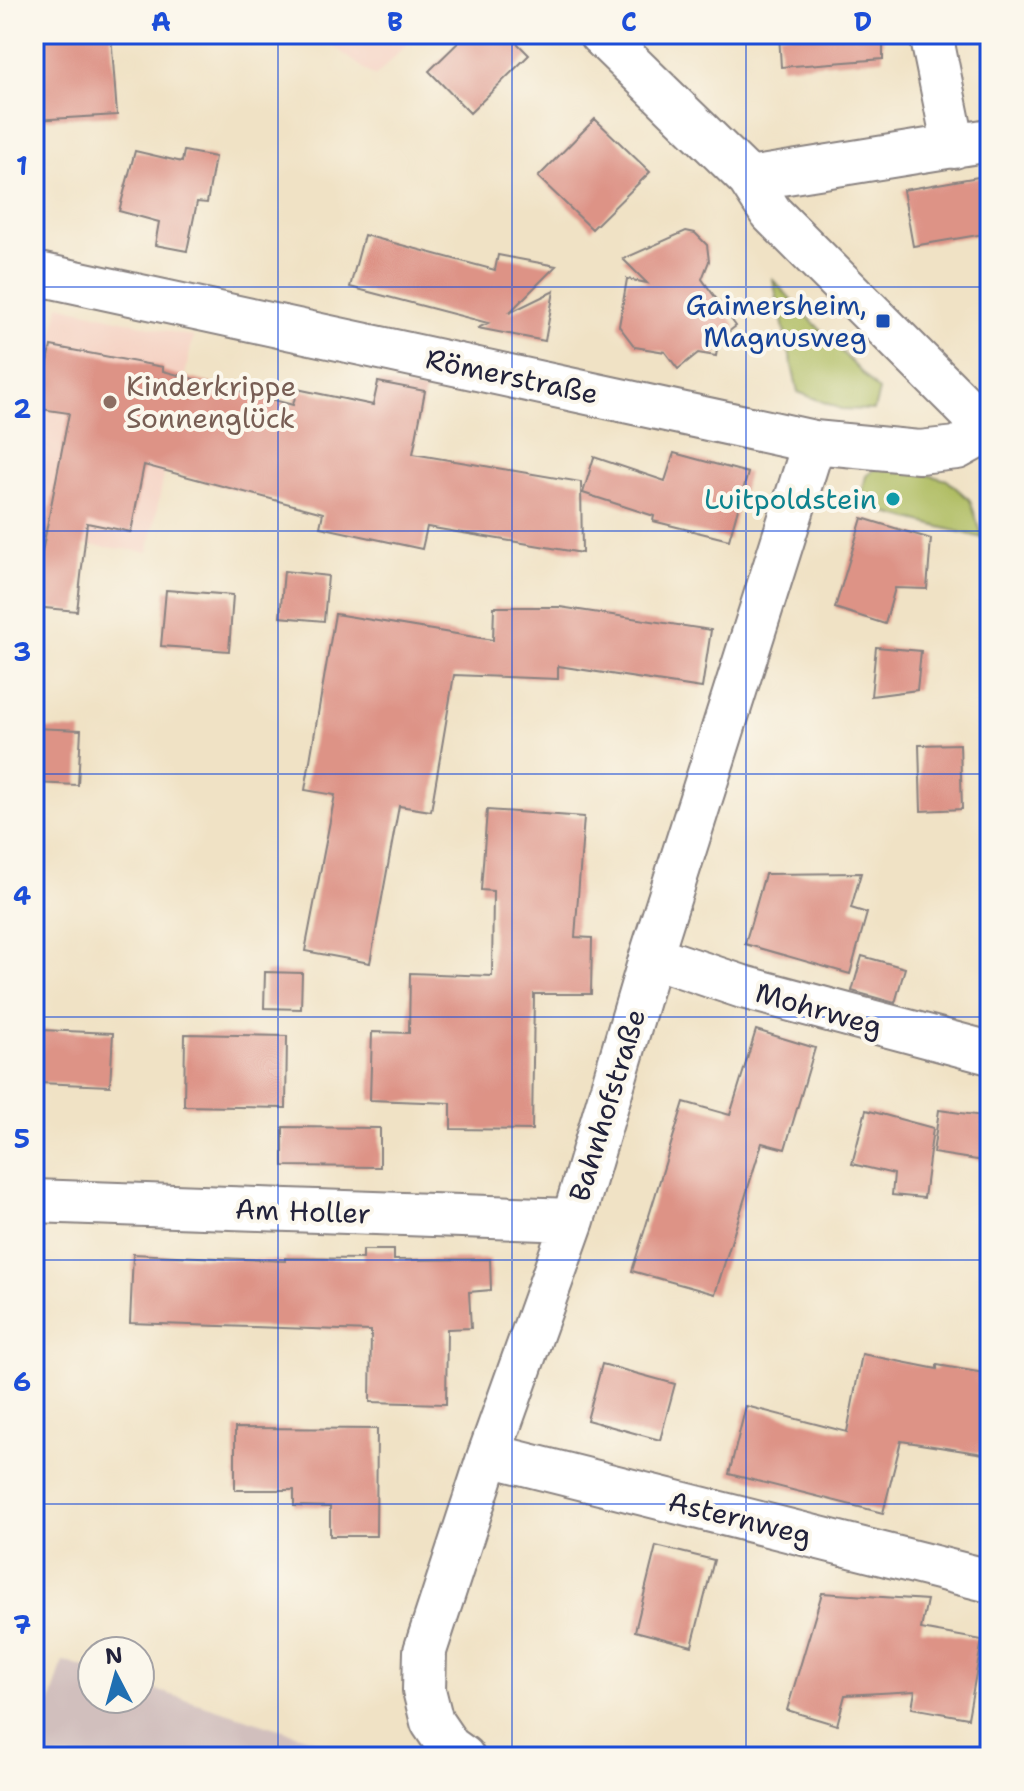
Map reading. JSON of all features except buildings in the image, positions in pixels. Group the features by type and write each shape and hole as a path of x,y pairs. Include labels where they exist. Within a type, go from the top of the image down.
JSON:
{"street":[{"path":"600,34 749,179 771,213 989,432"},
{"path":"749,179 972,143 931,34"},
{"name":"Römerstraße","path":"34,273 814,442 919,452 957,448 989,432"},
{"name":"Bahnhofstraße","path":"463,1757 449,1747 432,1722 424,1690 425,1651 489,1455 573,1220 651,956 814,442"},
{"name":"Mohrweg","path":"651,956 757,991 990,1053"},
{"name":"Am Holler","path":"34,1201 573,1220"},
{"name":"Asternweg","path":"489,1455 990,1581"}],"shaded area":[{"path":"317,34 417,34 375,77"},
{"name":"Kinderkrippe Sonnenglück","path":"59,305 193,337 148,552 34,539 34,439"},
{"path":"63,1661 76,1665 76,1715 156,1715 156,1690 369,1757 34,1757"}],"green space":[{"path":"773,280 879,391 874,410 841,409 798,392"},
{"path":"882,463 947,480 970,500 983,538 859,506 866,476"}],"place":[{"name":"Gaimersheim, Magnusweg","path":"883,321"},
{"name":"Kinderkrippe Sonnenglück","path":"110,402"},
{"name":"Luitpoldstein","path":"893,499"}]}
